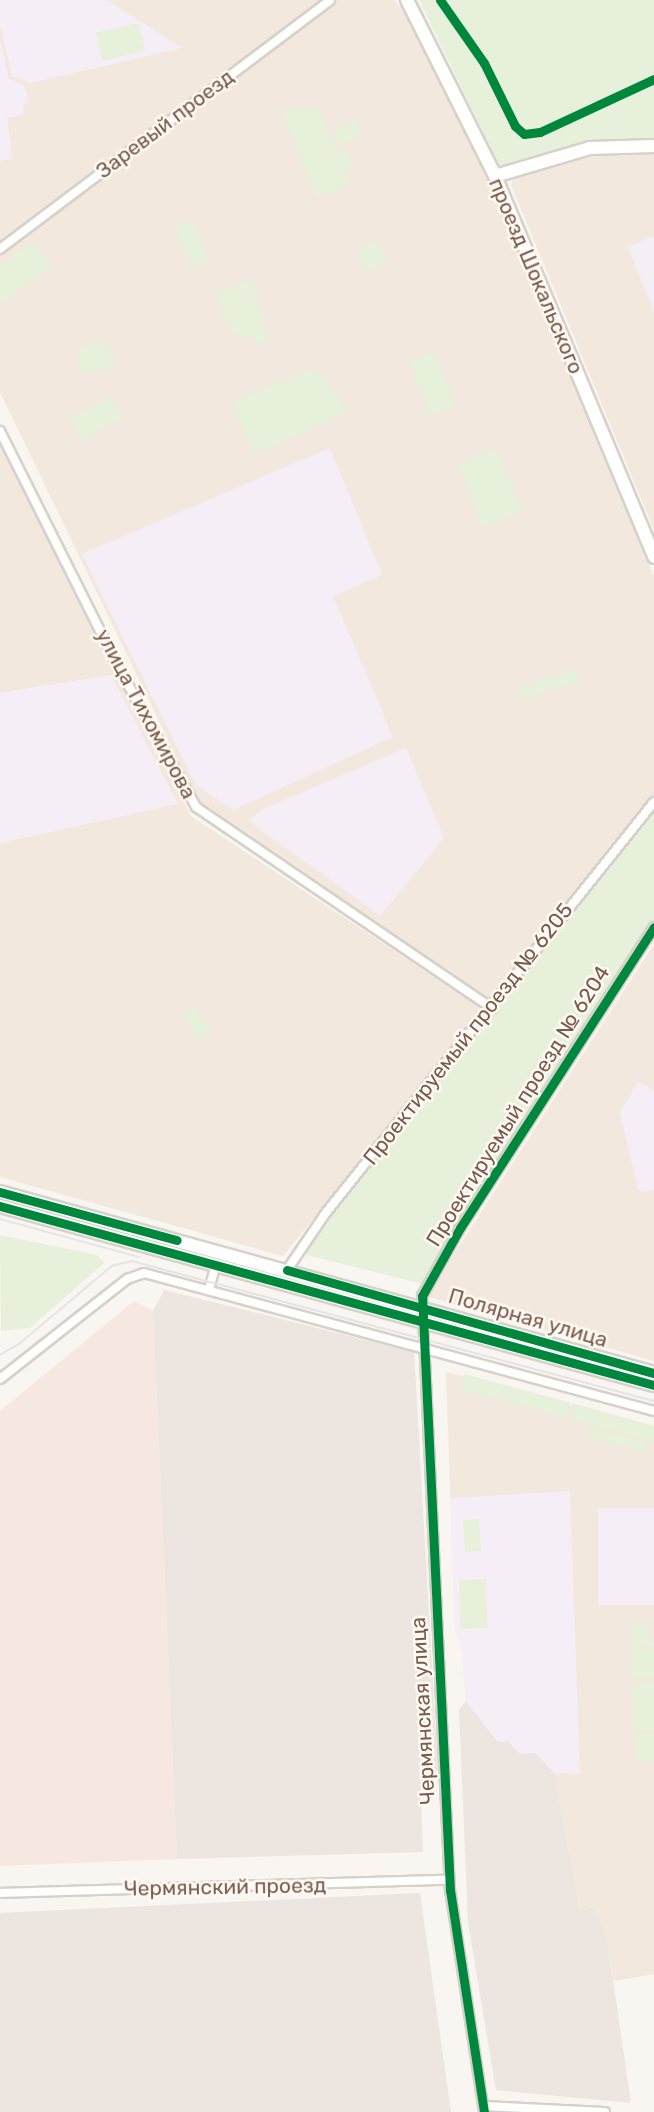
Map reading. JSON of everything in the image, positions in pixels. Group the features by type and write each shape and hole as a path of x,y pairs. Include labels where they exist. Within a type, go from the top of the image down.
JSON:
{"main road":[{"name":"проезд Шокальского","path":"407,0 495,176 654,557"},
{"path":"495,176 590,148 654,146"},
{"name":"Полярная улица","path":"0,1192 421,1306 654,1372"},
{"name":"Полярная улица","path":"0,1206 654,1385"}],"street":[{"name":"Заревый проезд","path":"0,249 330,0"},
{"name":"улица Тихомирова","path":"0,431 116,663 196,807 492,1008"},
{"name":"Проектируемый проезд № 6205","path":"287,1270 325,1214 492,1008 654,802"},
{"name":"Проектируемый проезд № 6204","path":"421,1306 424,1290 460,1228 654,927"},
{"path":"210,1289 216,1264"},
{"path":"0,1379 127,1279 144,1273 654,1411"},
{"name":"Чермянская улица","path":"421,1306 449,1880 484,2109"},
{"name":"Чермянский проезд","path":"0,1893 449,1880"},
{"path":"484,2109 604,2112"}],"shaded area":[{"path":"0,0 321,0 0,243"},
{"path":"0,0 107,0 182,48 30,83 12,76 0,24"},
{"path":"337,0 395,0 416,31 486,176 654,577 654,795 489,998 198,802 0,392 0,255"},
{"path":"0,39 9,79 25,86 29,103 23,105 24,114 7,118 13,159 0,161"},
{"path":"626,152 654,153 654,530 511,185 514,176 574,159"},
{"path":"654,236 654,312 628,247"},
{"path":"0,443 191,816 482,1009 283,1256 0,1177"},
{"path":"330,448 382,575 333,596 393,737 233,810 195,784 82,554"},
{"path":"111,675 178,804 0,843 0,693"},
{"path":"406,748 444,838 380,916 249,821 261,810"},
{"path":"654,944 654,1361 429,1297 432,1288"},
{"path":"638,1082 654,1091 654,1190 643,1192 638,1189 620,1113"},
{"path":"164,1290 414,1352 438,1771 423,1773 427,1785 421,1797 423,1852 177,1859 153,1311"},
{"path":"134,1301 153,1311 177,1859 0,1866 0,1411"},
{"path":"446,1372 654,1428 654,1974 614,1981 607,1938 592,1907 580,1911 554,1773 520,1754 466,1701 461,1643 455,1631"},
{"path":"570,1491 580,1774 554,1773 536,1753 520,1754 508,1741 498,1742 466,1701 461,1643 455,1631 451,1531 451,1498"},
{"path":"598,1508 654,1508 654,1605 598,1605"},
{"path":"466,1701 498,1742 508,1741 520,1754 536,1753 554,1773 580,1911 593,1907 607,1938 631,2103 496,2090 468,1923 459,1710"},
{"path":"420,1893 451,2112 0,2112 0,1913"}],"green space":[{"path":"419,0 654,0 654,141 598,140 507,167 499,165"},
{"path":"139,23 145,51 102,61 96,32"},
{"path":"280,108 320,109 337,152 346,148 353,166 347,174 351,184 317,198"},
{"path":"356,120 363,135 340,146 332,131"},
{"path":"195,220 209,262 191,266 174,226"},
{"path":"33,240 52,268 0,304 0,266"},
{"path":"378,240 388,262 366,272 356,250"},
{"path":"252,280 270,344 232,333 215,294"},
{"path":"107,340 114,366 82,375 75,349"},
{"path":"435,351 456,406 430,416 409,361"},
{"path":"307,370 325,375 348,413 253,455 232,402"},
{"path":"110,396 122,418 81,441 69,419"},
{"path":"497,448 522,511 483,527 457,464"},
{"path":"576,669 580,681 520,701 516,688"},
{"path":"654,809 654,922 423,1284 307,1255 304,1249"},
{"path":"195,1007 212,1032 199,1041 182,1016"},
{"path":"0,1235 97,1255 104,1263 30,1328 1,1331"},
{"path":"464,1374 570,1402 566,1418 460,1389"},
{"path":"572,1403 654,1426 654,1442 573,1420"},
{"path":"586,1427 646,1442 646,1453 585,1436"},
{"path":"479,1519 481,1551 465,1552 463,1520"},
{"path":"486,1579 488,1628 461,1629 459,1580"},
{"path":"649,1622 650,1640 654,1641 654,1646 631,1647 630,1624"},
{"path":"631,1649 654,1649 654,1678 631,1678"},
{"path":"633,1683 654,1683 654,1731 633,1731"},
{"path":"635,1734 654,1734 654,1761 635,1761"}],"tram line":[{"path":"0,1219 139,1257"},
{"path":"0,1355 19,1344 112,1266 132,1261 654,1401"}],"cycle path":[{"path":"440,0 484,63 515,126 524,134 540,132 654,79"},
{"path":"484,2112 450,1891 422,1296 460,1228 654,927"},
{"path":"0,1192 177,1240"},
{"path":"0,1206 654,1385"},
{"path":"287,1270 654,1373"}]}
